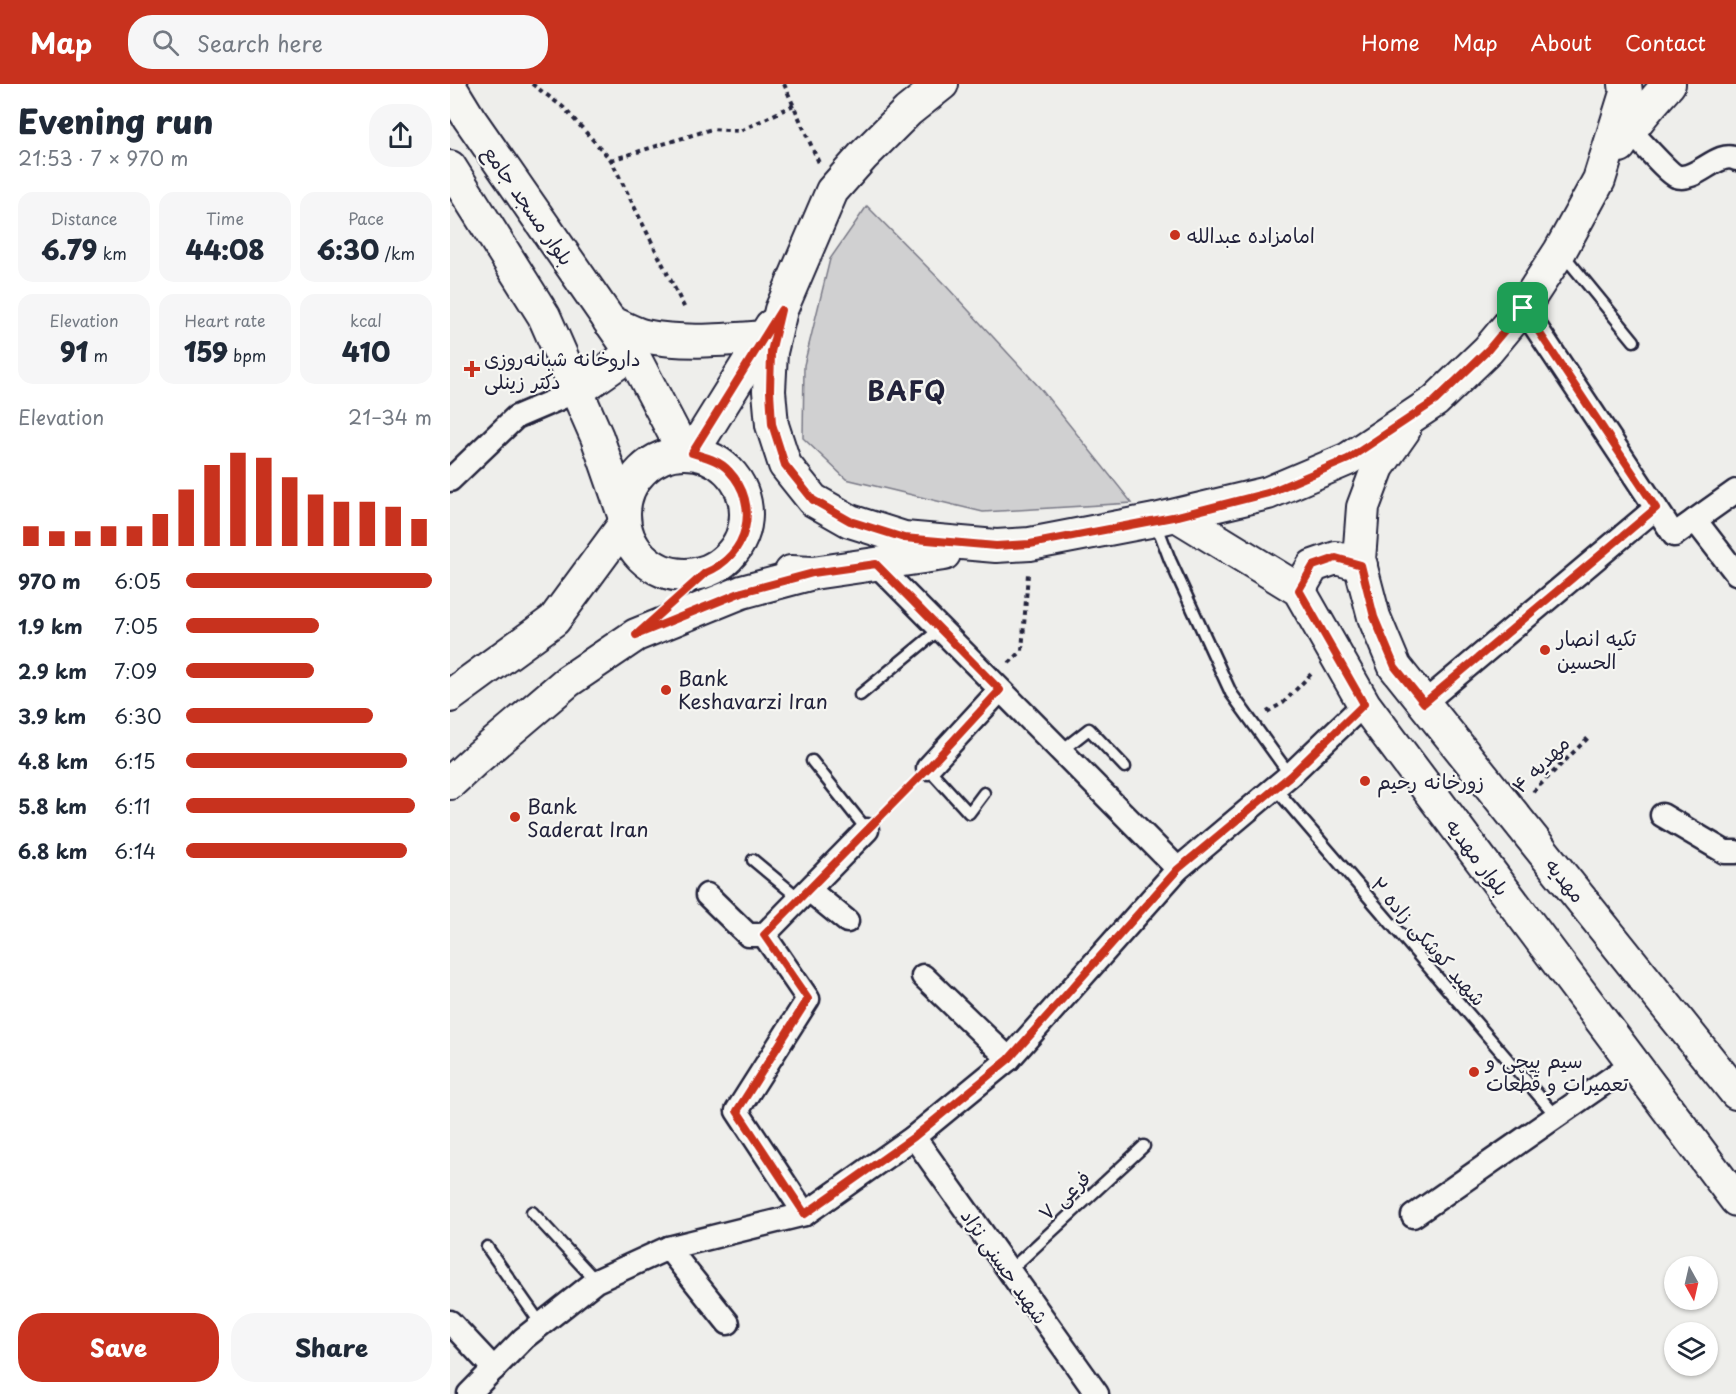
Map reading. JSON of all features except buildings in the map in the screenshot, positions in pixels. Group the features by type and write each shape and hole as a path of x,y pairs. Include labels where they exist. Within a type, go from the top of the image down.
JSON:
{"main road":[{"path":"688,453 781,310 832,192 863,156 908,111 942,84"},
{"path":"1599,180 1626,93 1625,84"},
{"path":"636,635 742,592 813,573 996,546 1030,544 1166,518 1268,493 1348,459 1435,401 1488,350 1523,308 1560,251 1629,130 1669,84"},
{"name":"بلوار مسجد جامع","path":"450,87 469,118 632,353 688,453"},
{"path":"450,166 544,316 597,436 631,545 645,562 663,572 684,576 709,571 813,573"},
{"path":"781,310 771,352 772,424 785,465 813,500 850,521 904,538 996,546"},
{"path":"609,321 642,336 702,342 764,337"},
{"path":"577,391 632,353"},
{"path":"1361,565 1359,560 1363,507 1378,467 1415,414"},
{"path":"450,696 554,620 624,519 627,494 636,477 649,464 666,456 688,453 712,458 728,469 740,485 746,504 747,524 741,543 729,558 709,571 636,635 568,681 475,759 450,783"},
{"name":"بلوار مهدیه","path":"1166,518 1299,590 1364,704 1736,1200"},
{"path":"1299,590 1313,566 1336,558 1361,565"},
{"name":"مهدیه","path":"1361,565 1374,617 1395,667 1736,1094"}],"street":[{"path":"1629,130 1673,175 1679,177 1685,177 1722,159 1729,157 1736,159"},
{"path":"1523,308 1674,535 1736,491"},
{"path":"450,480 516,417 577,391"},
{"path":"1424,703 1656,508"},
{"path":"1695,520 1736,573"},
{"path":"876,564 1178,869"},
{"path":"928,768 996,685"},
{"path":"469,1394 524,1338 596,1281 668,1248 805,1214 914,1137 1009,1059 1178,869 1283,782 1364,704"},
{"path":"1662,814 1725,852 1736,852"},
{"path":"706,895 748,935 764,935 867,830"},
{"path":"804,894 847,921"},
{"path":"764,935 808,999 737,1111 805,1214"},
{"path":"923,976 1009,1059"},
{"path":"1413,1216 1633,1063"},
{"name":"شهید حسنی نژاد","path":"914,1137 1097,1394"},
{"path":"668,1248 728,1323"},
{"path":"450,1322 494,1369"}],"lane":[{"path":"1560,251 1634,341"},
{"name":"شهید کوشکی زاده ۲","path":"1166,518 1170,560 1231,693 1251,721 1283,782 1557,1117"},
{"path":"860,695 940,629"},
{"path":"1061,751 1089,729 1125,767"},
{"path":"812,761 867,830"},
{"path":"928,768 969,813 984,793"},
{"path":"753,860 804,894"},
{"name":"فرعی ۷","path":"1009,1271 1144,1146"},
{"path":"532,1212 596,1281"},
{"path":"487,1247 541,1324"}],"path":[{"path":"532,84 563,107 611,160 702,342"},
{"path":"784,84 832,192"},
{"path":"611,160 712,129 740,131 794,105"},
{"path":"996,685 1022,651 1030,544"},
{"path":"1251,721 1283,703 1333,651"},
{"name":"مهدیه ۴","path":"1512,813 1590,736"},
{"path":"867,830 928,768"}],"shaded area":[{"path":"867,206 947,287 1040,388 1132,503 983,512 846,479 803,438 804,365 830,259"}],"place":[{"name":"امامزاده عبدالله","path":"1175,235"},
{"name":"داروخانه شبانه‌روزی دکتر زینلی","path":"472,369"},
{"name":"تکیه انصار الحسین","path":"1545,650"},
{"name":"Bank Keshavarzi Iran","path":"666,690"},
{"name":"زورخانه رحیم","path":"1365,781"},
{"name":"Bank Saderat Iran","path":"515,817"},
{"name":"سیم پیچی و تعمیرات و قطعات","path":"1474,1072"}],"district":[{"name":"BAFQ","path":"907,390"}],"route":[{"path":"1523,308 1656,508 1424,703 1395,667 1374,617 1361,565 1336,558 1313,566 1299,590 1364,704 1290,776 1178,869 1009,1059 914,1137 805,1214 737,1111 808,999 764,935 928,768 1000,690 876,564 813,573 742,592 636,635 705,573 729,558 741,543 747,524 746,504 740,485 728,469 712,458 692,453 781,310 771,352 772,424 785,465 813,500 850,521 904,538 996,546 1030,544 1178,516 1268,493 1348,459 1435,401 1488,350 1523,308"}]}
